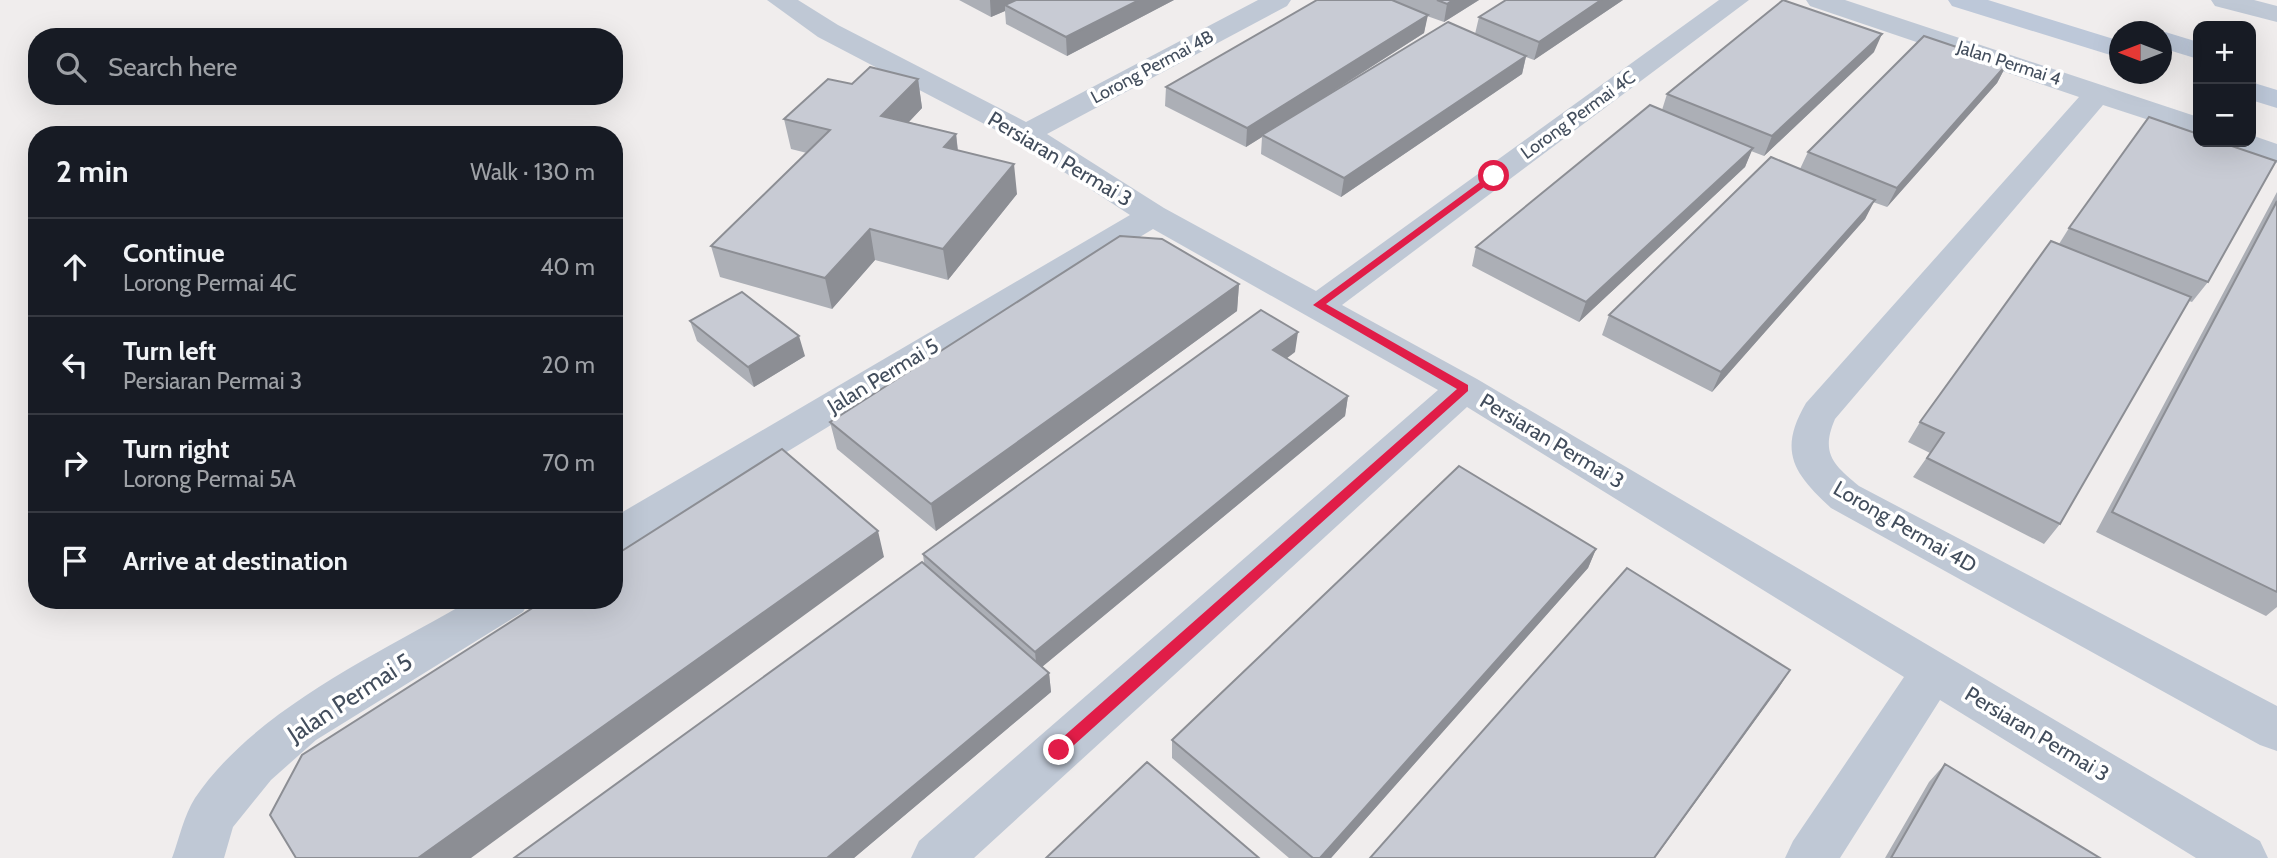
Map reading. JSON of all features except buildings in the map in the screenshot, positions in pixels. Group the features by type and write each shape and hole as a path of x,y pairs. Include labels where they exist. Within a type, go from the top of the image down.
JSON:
{"main road":[{"path":"1961,0 2109,47"},
{"path":"2037,0 2109,23"},
{"path":"2172,43 2193,49"},
{"path":"2172,67 2193,73"},
{"path":"2256,68 2277,74"},
{"path":"2256,93 2277,99"}],"street":[{"name":"Persiaran Permai 3","path":"780,0 828,31 1026,134 1153,215 1464,388 2242,858"},
{"name":"Lorong Permai 4B","path":"1026,134 1278,0"},
{"name":"Lorong Permai 4C","path":"1319,305 1736,0"},
{"name":"Jalan Permai 4","path":"1819,0 2193,125"},
{"path":"2224,0 2277,14"},
{"name":"Lorong Permai 4D","path":"2098,93 1819,413 1810,431 1808,452 1817,473 1845,497 2277,730"},
{"path":"2256,147 2277,154"},
{"name":"Jalan Permai 5","path":"623,532 1153,215"},
{"path":"937,858 1464,388"},
{"name":"Jalan Permai 5","path":"198,858 212,815 254,765 299,725 493,609"},
{"path":"1811,858 1934,671"}],"route":[{"path":"1059,750 1464,388 1319,305 1494,176"}]}
